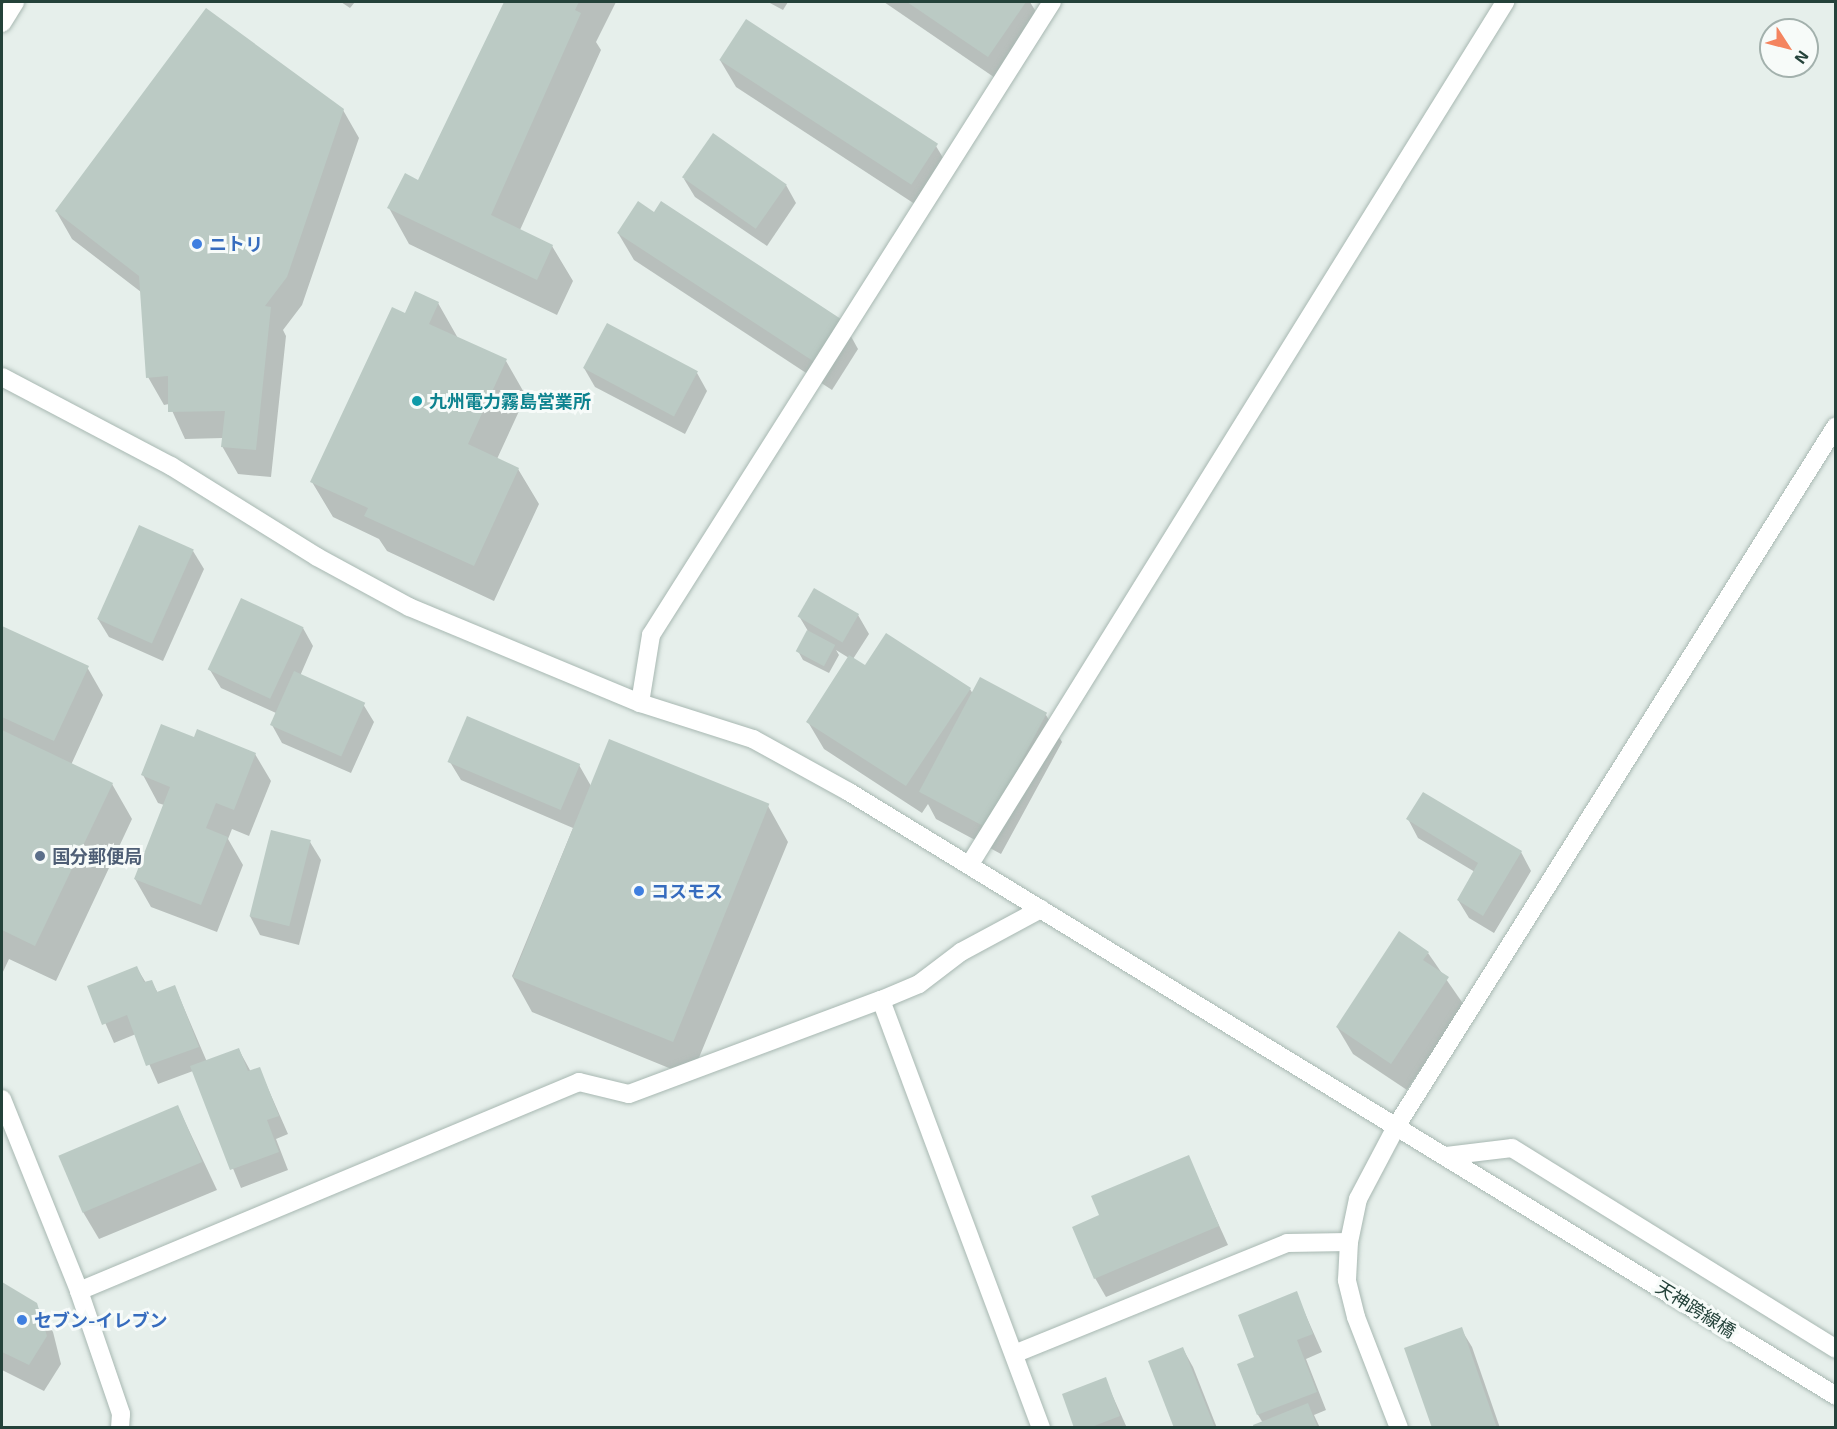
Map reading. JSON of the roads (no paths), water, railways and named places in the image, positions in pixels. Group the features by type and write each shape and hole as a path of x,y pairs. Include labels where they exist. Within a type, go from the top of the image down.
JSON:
{"street":[{"path":"2,23 15,2"},
{"path":"640,702 651,636 1052,2"},
{"path":"970,864 1505,2"},
{"name":"天神跨線橋","path":"2,377 171,466 317,557 409,606 640,702 753,739 970,864 1836,1396"},
{"path":"1399,1428 1356,1317 1347,1280 1349,1242 1358,1199 1397,1125 1836,426"},
{"path":"80,1290 579,1082 629,1094 881,1000 919,984 961,952 1041,909"},
{"path":"881,1000 1041,1428"},
{"path":"2,1099 80,1290 121,1414 120,1428"},
{"path":"1445,1156 1512,1148 1836,1349"},
{"path":"1014,1354 1287,1243 1349,1242"}],"place":[{"name":"ニトリ","path":"197,244"},
{"name":"九州電力霧島営業所","path":"417,401"},
{"name":"国分郵便局","path":"40,856"},
{"name":"コスモス","path":"639,891"},
{"name":"セブン-イレブン","path":"22,1320"}]}
